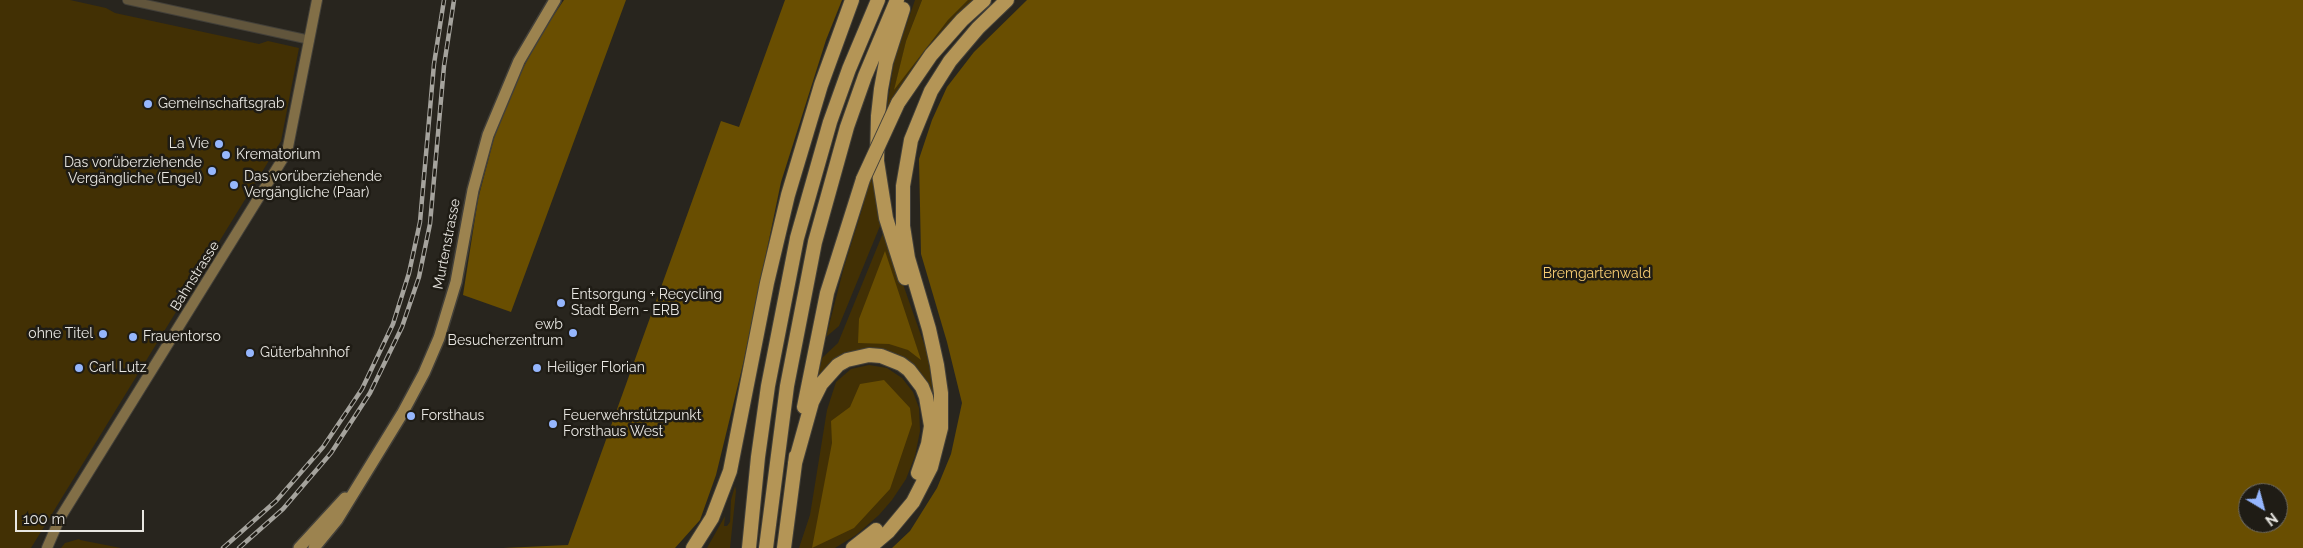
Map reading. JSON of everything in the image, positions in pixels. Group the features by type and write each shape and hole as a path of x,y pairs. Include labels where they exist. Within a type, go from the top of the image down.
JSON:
{"highway":[{"path":"693,548 712,518 730,471 767,283 786,203 807,128 853,0"},
{"path":"749,548 758,457 767,394 797,238 830,122 852,60 878,0"},
{"path":"766,548 787,386 815,242 847,127 865,76 897,0"},
{"path":"907,0 892,38 881,89 878,116 879,180 891,240 937,365"},
{"path":"784,548 805,398 820,321 840,247 863,179 898,103 930,55 962,20 984,0"},
{"path":"869,548 888,532 913,502 931,467 942,417 937,365 905,242 902,206 908,155 917,123 940,76 968,39 1007,0"},
{"path":"795,463 816,393 821,384 838,365 857,357 881,356 901,364 917,378 930,409 930,426 923,463 916,479 893,513 869,536 853,548"}],"main road":[{"name":"Murtenstrasse","path":"314,548 338,520 412,397 435,346 456,282 472,190 488,135 519,61 555,0"},
{"name":"Murtenstrasse","path":"299,548 356,488"}],"street":[{"path":"127,0 310,40"},
{"name":"Bahnstrasse","path":"48,548 64,511 284,158 289,143 317,0"}],"shaded area":[{"path":"0,0 70,0 106,8 115,13 259,44 268,41 299,48 281,141 31,548 0,548"},
{"path":"915,0 922,0 906,41 895,88 948,20 968,0 976,0 886,114 894,61"},
{"path":"874,165 882,221 839,326 826,337 844,267 864,203 865,189"},
{"path":"883,233 885,233 930,361 937,416 931,398 884,353 818,376 822,358 838,343"},
{"path":"869,365 887,368 902,378 913,392 919,408 920,431 915,456 906,479 892,500 879,515 856,535 835,548 799,548 810,515 827,410 836,382 851,369"},
{"path":"735,486 730,548 707,548 725,516 724,526 727,526 730,522 731,500"},
{"path":"79,539 121,548 61,548 65,543"}],"green space":[{"path":"564,0 626,0 511,312 463,295 478,199 494,138 516,81 543,31"},
{"path":"785,0 842,0 826,40 781,182 744,360 716,475 700,520 675,548 503,548 568,545 721,121 739,127"},
{"path":"922,0 968,0 948,20 894,90 906,41"},
{"name":"Bremgartenwald","path":"1027,0 2303,0 2303,548 892,548 910,531 937,488 951,454 962,403 947,342 921,254 919,159 932,120 947,87 974,52"},
{"path":"885,251 921,360 908,350 889,344 858,343 859,319"},
{"path":"884,380 910,408 912,424 890,489 854,528 812,548 832,443 831,421 850,407 860,384"}],"railway":[{"path":"223,548 276,501 323,447 362,389 393,324 409,273 420,222 434,64 444,0"},
{"path":"239,548 283,509 331,453 370,393 402,327 419,277 430,224 444,66 454,0"}],"place":[{"name":"Gemeinschaftsgrab","path":"148,104"},
{"name":"La Vie","path":"219,144"},
{"name":"Krematorium","path":"226,155"},
{"name":"Das vorüberziehende Vergängliche (Engel)","path":"212,171"},
{"name":"Das vorüberziehende Vergängliche (Paar)","path":"234,185"},
{"name":"Entsorgung + Recycling Stadt Bern - ERB","path":"561,303"},
{"name":"ewb Besucherzentrum","path":"573,333"},
{"name":"ohne Titel","path":"103,334"},
{"name":"Frauentorso","path":"133,337"},
{"name":"Güterbahnhof","path":"250,353"},
{"name":"Carl Lutz","path":"79,368"},
{"name":"Heiliger Florian","path":"537,368"},
{"name":"Forsthaus","path":"411,416"},
{"name":"Feuerwehrstützpunkt Forsthaus West","path":"553,424"}]}
